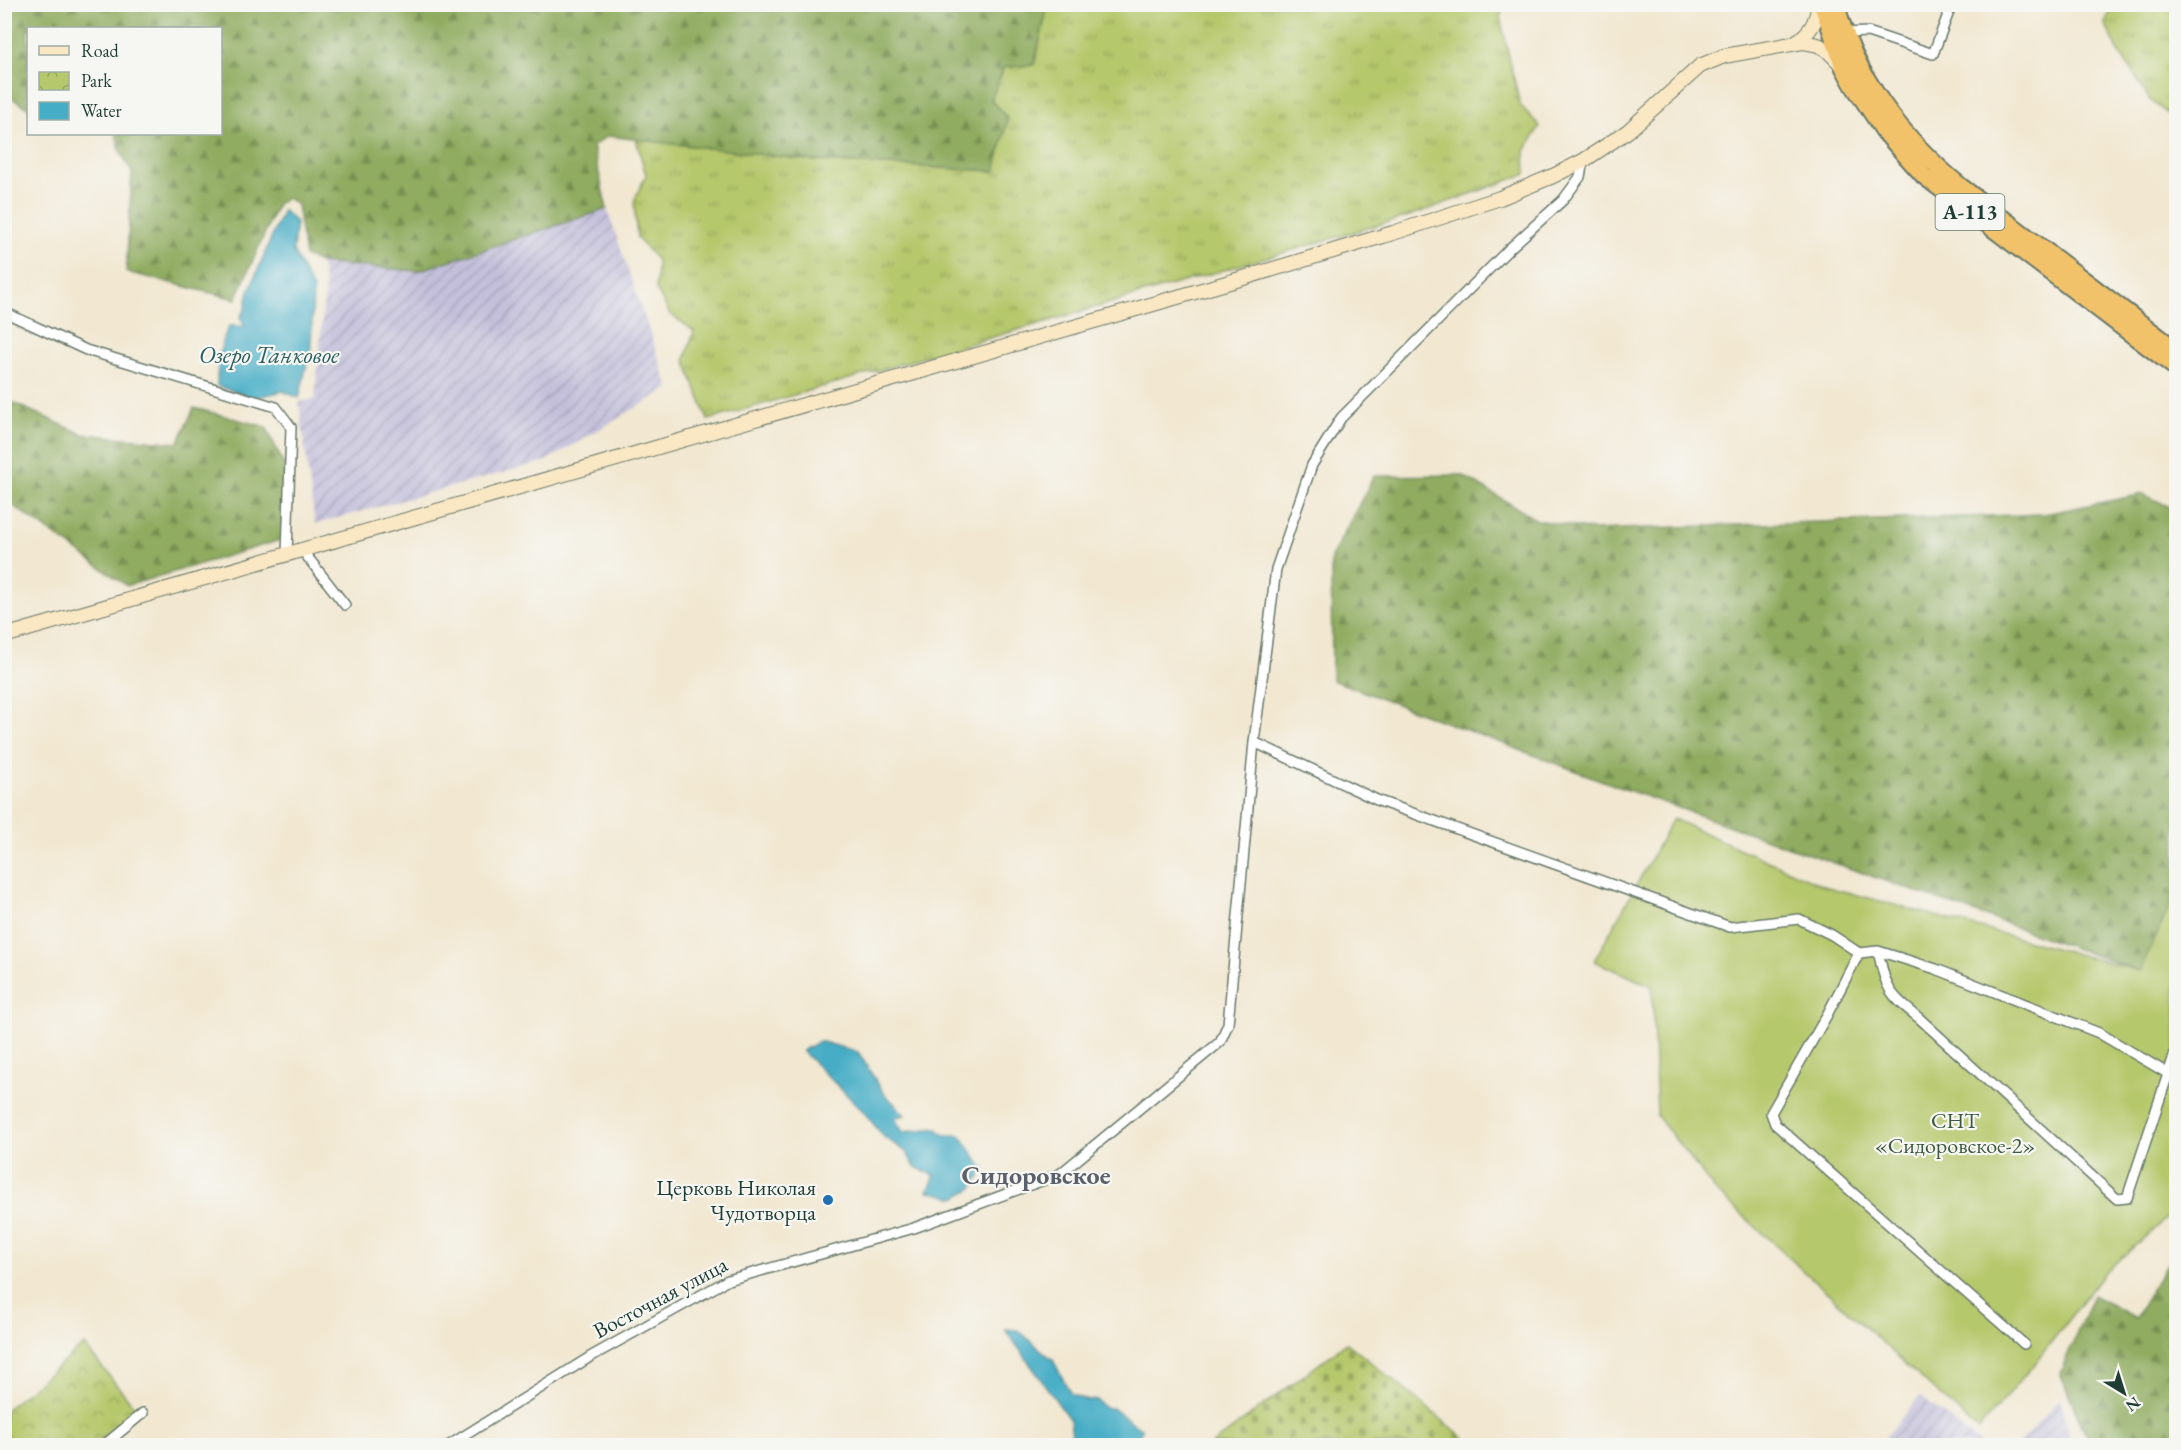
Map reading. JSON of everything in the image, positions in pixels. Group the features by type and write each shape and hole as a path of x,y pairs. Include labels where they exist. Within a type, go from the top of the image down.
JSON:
{"highway":[{"name":"А-113","path":"1820,4 1844,68 1884,131 1924,176 2176,368"},
{"name":"А-113","path":"1836,4 1857,60 1883,104 1911,141 1937,168 2176,350"}],"street":[{"path":"1796,42 1814,25 1820,4"},
{"path":"1845,33 1868,32 1934,54 1952,4"},
{"path":"4,636 1393,233 1500,198 1583,161 1628,131 1700,66 1735,53 1808,42 1826,49 1844,68"},
{"name":"Восточная улица","path":"448,1446 590,1357 670,1310 728,1280 914,1228 1060,1174 1220,1042 1228,1024 1254,742 1276,569 1312,465 1341,418 1510,248 1563,200 1580,177 1583,161"},
{"path":"4,312 87,350 276,407 291,428 287,555"},
{"path":"302,550 345,605"},
{"path":"1254,742 1379,801 1730,927 1799,919 1832,935 1859,953 1878,951 1936,969 2099,1033 2167,1073"},
{"path":"1878,951 1887,987 1898,1002 1919,1018 2117,1199 2127,1198 2176,1050"},
{"path":"1859,953 1771,1113 1775,1124 2024,1344"},
{"path":"103,1446 143,1413"}],"shaded area":[{"path":"607,209 669,388 546,461 315,524 299,402 315,399 325,285 320,263 418,271"},
{"path":"1920,1396 1982,1445 1879,1445"},
{"path":"2060,1399 2072,1445 2017,1445"}],"green space":[{"path":"5,4 1048,5 1034,65 1004,67 991,100 1008,119 995,171 816,161 608,136 593,146 607,209 418,271 320,263 305,256 297,205 287,198 278,203 236,299 126,272 132,172 120,151 116,135 222,135 222,27 27,27 27,107 5,94"},
{"path":"1048,5 1504,5 1500,17 1520,105 1540,126 1525,151 1526,174 1406,217 708,420 685,360 694,331 670,314 656,289 657,260 637,238 634,201 646,175 636,139 816,161 994,171 991,100 1004,67 1034,65"},
{"path":"2113,5 2176,5 2176,120 2150,100 2118,50 2105,23"},
{"path":"5,399 82,434 178,443 194,408 266,427 286,469 284,539 127,586 5,500"},
{"path":"1462,475 1537,520 1591,530 2045,514 2143,494 2176,510 2176,893 2140,971 1622,788 1332,680 1331,558 1374,476"},
{"name":"СНТ «Сидоровское-2»","path":"1673,819 1824,886 2140,971 2176,893 2176,1210 2104,1273 2036,1362 1978,1430 1714,1189 1657,1116 1652,986 1594,961"},
{"path":"2176,1249 2176,1410 2174,1412 2176,1445 2090,1445 2060,1373 2093,1295 2135,1318"},
{"path":"1347,1343 1466,1439 1466,1445 1211,1445"},
{"path":"84,1345 137,1410 94,1445 5,1445 5,1410"}],"water":[{"name":"Озеро Танковое","path":"283,210 296,222 293,251 313,290 311,347 299,398 283,391 255,398 217,386 218,363 229,326 245,326 240,317 245,310 249,291"},
{"path":"819,1041 858,1052 883,1092 905,1115 896,1117 903,1132 936,1128 944,1135 960,1135 984,1169 973,1188 955,1198 928,1191 935,1176 915,1167 906,1152 884,1137 862,1110 802,1051"},
{"path":"1005,1329 1018,1330 1053,1360 1071,1394 1088,1401 1096,1400 1105,1408 1112,1408 1142,1429 1138,1439 1144,1445 1073,1445 1070,1420"}],"place":[{"name":"Церковь Николая Чудотворца","path":"828,1200"}],"district":[{"name":"Сидоровское","path":"1036,1175"}]}
